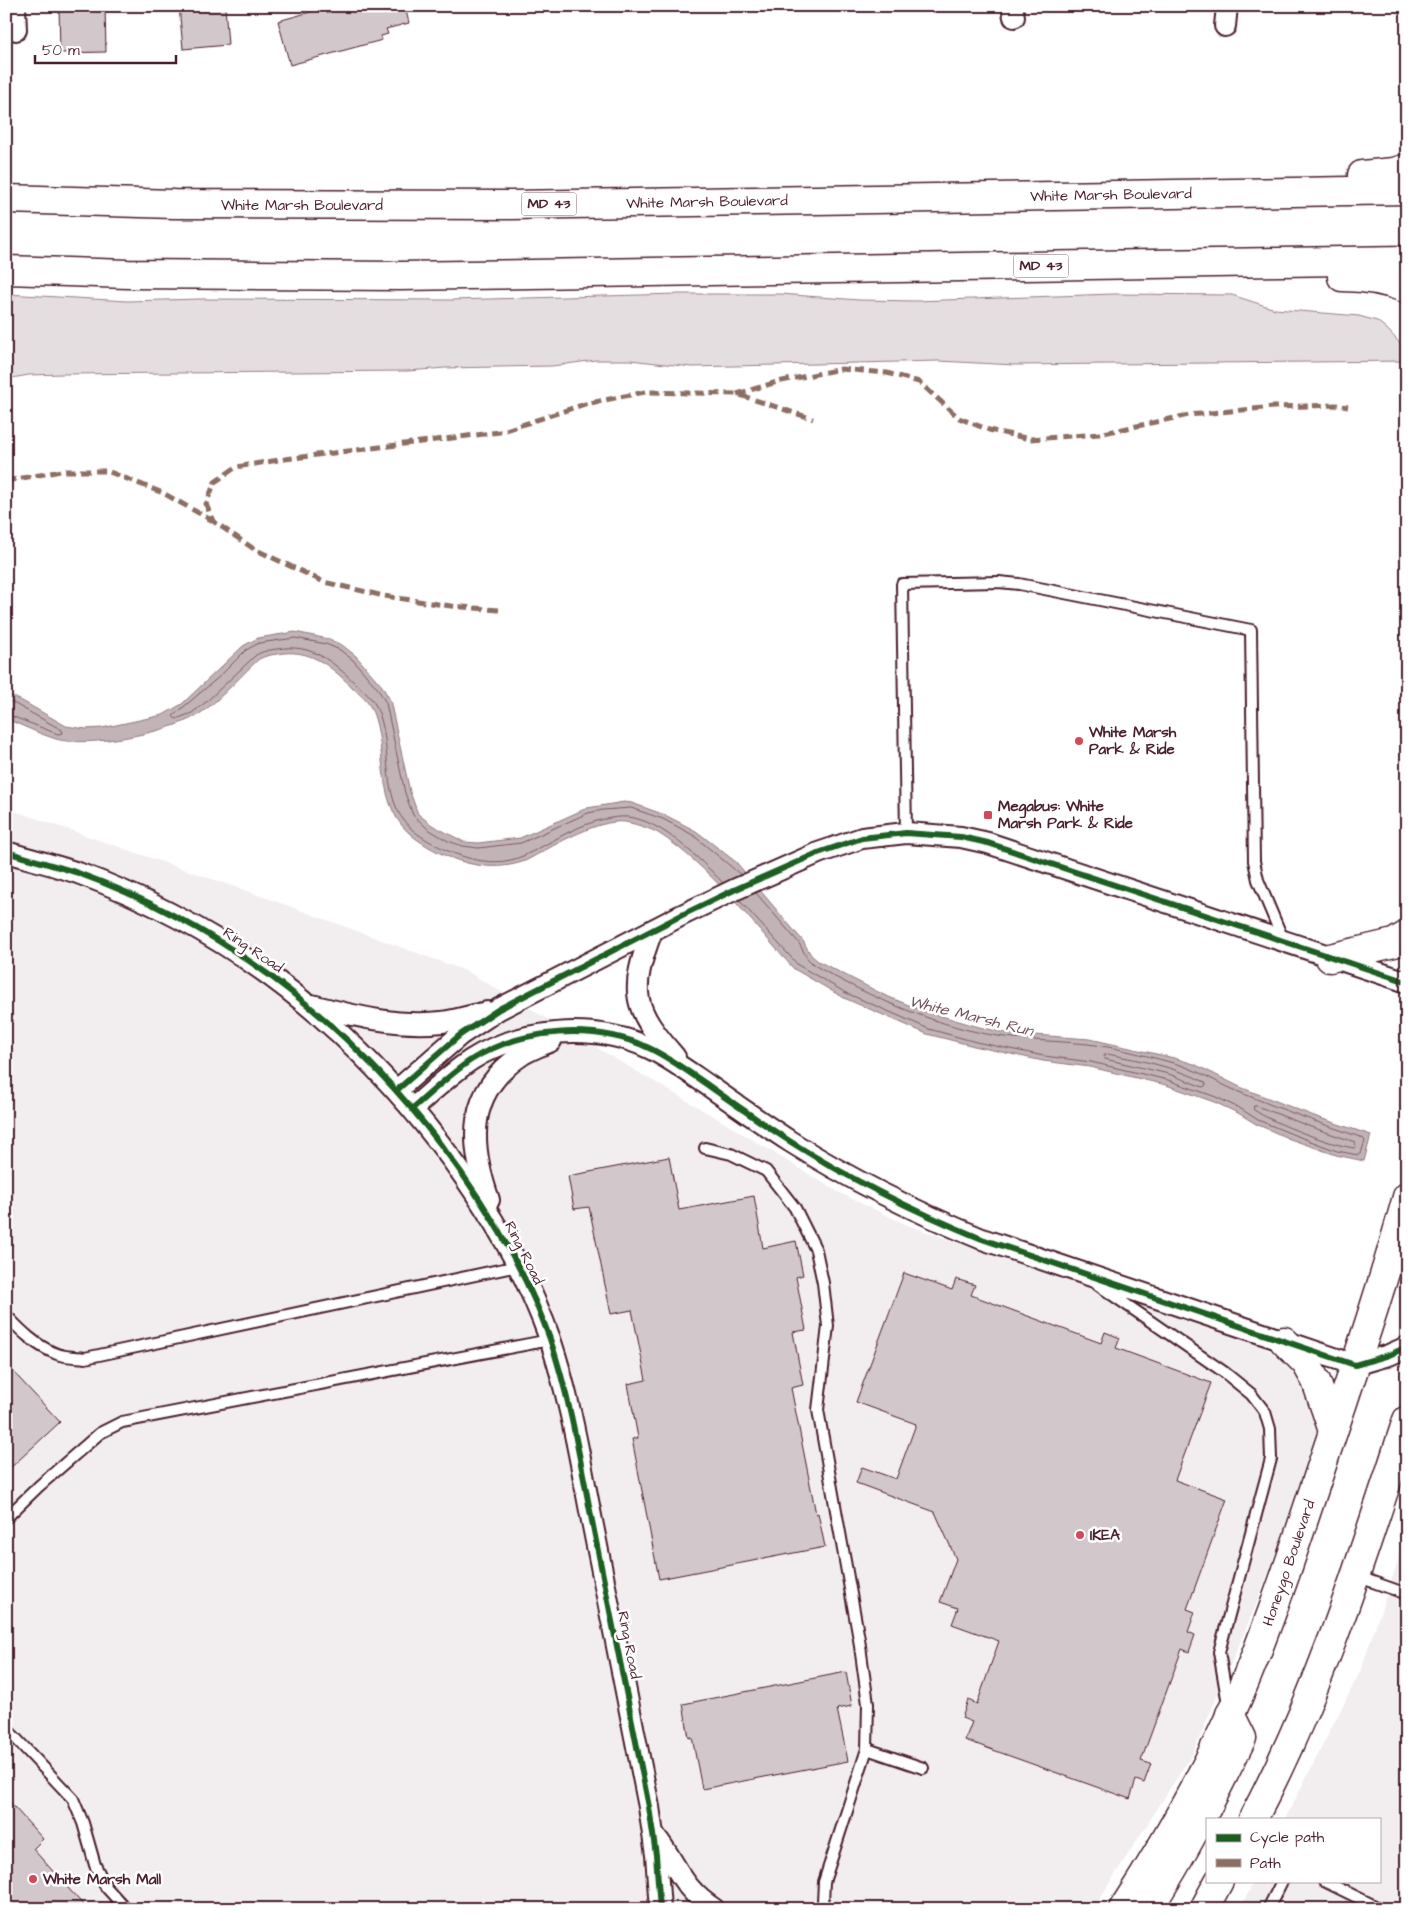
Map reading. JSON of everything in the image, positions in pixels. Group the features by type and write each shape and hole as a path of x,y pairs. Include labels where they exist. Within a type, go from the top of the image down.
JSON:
{"main road":[{"path":"1092,196 1394,172 1407,168"},
{"name":"White Marsh Boulevard","path":"6,199 174,204 367,206 1407,190"},
{"name":"MD 43","path":"6,270 164,275 400,276 1407,260"},
{"path":"851,269 911,277 1126,280 1354,277 1391,282 1407,289"},
{"path":"1330,958 1394,943 1407,935"},
{"name":"Honeygo Boulevard","path":"1123,1909 1188,1799 1248,1676 1275,1605 1334,1431 1380,1291 1407,1197"},
{"path":"1284,1341 1306,1363 1313,1375 1323,1397 1334,1431"},
{"path":"1254,1818 1276,1774 1332,1641 1407,1420"},
{"path":"1148,1909 1170,1876 1207,1809 1242,1738 1230,1714"},
{"path":"1204,1909 1218,1882"}],"street":[{"path":"15,6 16,30"},
{"path":"397,1090 460,1035 499,1009 682,915 825,850 862,838 906,832 961,837 988,843 1407,982"},
{"name":"Ring Road","path":"6,852 77,873 150,904 233,950 309,1005 367,1058 413,1108 469,1182 500,1230 536,1304 550,1340 577,1444 653,1833 660,1909"},
{"path":"652,931 637,977 637,993 646,1019 654,1033 688,1071"},
{"path":"309,1005 367,1018 412,1023 442,1022 499,1009"},
{"path":"500,1230 480,1173 476,1151 475,1134 478,1114 485,1094 506,1067 524,1054 572,1031"},
{"path":"413,1108 454,1072 480,1056 520,1040 545,1034 572,1031 618,1037 651,1049 688,1071 792,1142 906,1206 982,1239 1355,1365 1389,1355 1407,1347"},
{"path":"653,1833 691,1891 714,1909"}],"lane":[{"path":"906,832 902,584 999,582 1019,584 1251,630 1256,872 1284,942"},
{"path":"705,1148 731,1154 766,1171 796,1208 816,1250 823,1283 828,1326 818,1410 859,1639 868,1704 867,1749 824,1882 824,1909"},
{"path":"6,1315 25,1335 39,1345 58,1355 85,1358 518,1266"},
{"path":"1081,1274 1224,1372 1251,1394 1265,1412 1270,1429 1271,1458 1219,1652 1230,1714"},
{"path":"6,1518 39,1486 100,1433 122,1422 550,1340"},
{"path":"1355,1575 1407,1594"},
{"path":"6,1728 73,1799 83,1823 95,1865 106,1887 126,1909"},
{"path":"867,1749 923,1768"},
{"path":"1268,1909 1282,1882"},
{"path":"1326,1882 1381,1909"}],"shaded area":[{"path":"6,294 127,301 200,299 451,300 678,294 780,294 859,300 916,301 1113,294 1232,295 1275,309 1359,316 1377,321 1407,351 1407,361 1015,365 939,361 692,367 630,360 596,360 552,366 445,368 408,371 63,374 29,375 6,379"},
{"name":"White Marsh Mall","path":"6,808 267,898 466,971 735,1129 838,1192 907,1225 1261,1346 1286,1360 1299,1376 1317,1416 1318,1432 1312,1457 1256,1605 1193,1753 1093,1909 6,1909"},
{"path":"1407,1534 1407,1909 1240,1909 1254,1882 1380,1882 1380,1818 1286,1818 1360,1672"}],"water":[{"name":"White Marsh Run","path":"295,632 328,639 342,645 356,656 382,686 390,700 410,792 418,814 432,825 464,842 478,843 520,838 587,808 624,802 632,803 665,815 696,831 736,862 803,941 811,955 818,961 884,995 921,1010 979,1027 1006,1033 1090,1039 1194,1064 1240,1087 1314,1116 1371,1135 1364,1161 1336,1155 1290,1139 1214,1102 1166,1085 1090,1067 1043,1061 927,1034 844,998 794,969 730,896 695,861 658,833 641,826 625,822 602,825 569,837 525,861 508,865 494,866 466,863 439,853 415,838 402,825 393,811 387,795 377,726 372,710 363,698 327,665 309,656 289,653 270,655 259,659 202,712 181,723 146,733 87,742 70,741 50,737 6,719 6,693 66,726 86,729 102,728 163,715 182,704 243,646 258,638"}],"building":[{"path":"59,6 105,6 106,52 60,53"},
{"path":"179,6 225,6 228,45 183,49"},
{"path":"332,6 405,6 409,23 386,29 388,34 381,36 382,40 290,65 278,21"},
{"path":"669,1157 679,1210 754,1196 763,1248 796,1241 803,1275 796,1277 806,1330 793,1332 803,1385 791,1388 816,1514 818,1513 825,1547 659,1579 632,1439 638,1438 628,1384 646,1380 632,1310 611,1314 589,1207 574,1209 568,1176"},
{"name":"IKEA","path":"904,1273 952,1290 956,1279 975,1285 971,1295 1101,1343 1105,1332 1120,1338 1116,1348 1211,1383 1175,1480 1227,1499 1187,1609 1195,1612 1188,1632 1195,1635 1189,1652 1182,1649 1141,1761 1151,1764 1144,1783 1136,1780 1130,1799 965,1740 972,1722 962,1718 968,1700 977,1704 999,1641 952,1624 958,1608 940,1602 956,1559 935,1512 856,1483 862,1467 896,1479 916,1424 856,1402"},
{"path":"6,1364 60,1422 6,1472"},
{"path":"846,1672 852,1706 837,1709 848,1761 702,1789 692,1737 689,1738 683,1704"},
{"name":"White Marsh Mall","path":"6,1798 43,1839 33,1849 87,1909 6,1909"}],"marked path":[{"path":"737,394 777,382 841,369 887,373 919,382 959,418 989,430 1030,439 1099,434 1189,415 1274,407 1336,405 1348,407"},
{"path":"499,610 451,606 384,596 324,582 254,549 213,521 206,504 215,482 236,467 500,432 585,404 645,392 737,394 813,419"},
{"path":"6,481 61,471 107,471 163,493 213,521"}],"cycle path":[{"path":"397,1090 460,1035 499,1009 682,915 818,853 862,838 906,833 961,837 988,843 1407,982"},
{"path":"6,852 78,873 132,895 184,921 233,950 279,983 323,1019 365,1058 404,1100 458,1167 489,1214 529,1287 540,1313 557,1361 569,1406 649,1807 656,1855 660,1909"},
{"path":"413,1108 448,1077 471,1060 491,1049 512,1041 558,1033 582,1032 628,1040 649,1048 672,1061 781,1135 860,1182 933,1218 982,1239 1355,1365 1389,1355 1407,1347"}],"place":[{"name":"White Marsh Park & Ride","path":"1079,741"},
{"name":"Megabus: White Marsh Park & Ride","path":"988,815"},
{"name":"IKEA","path":"1080,1535"},
{"name":"White Marsh Mall","path":"33,1879"}]}
